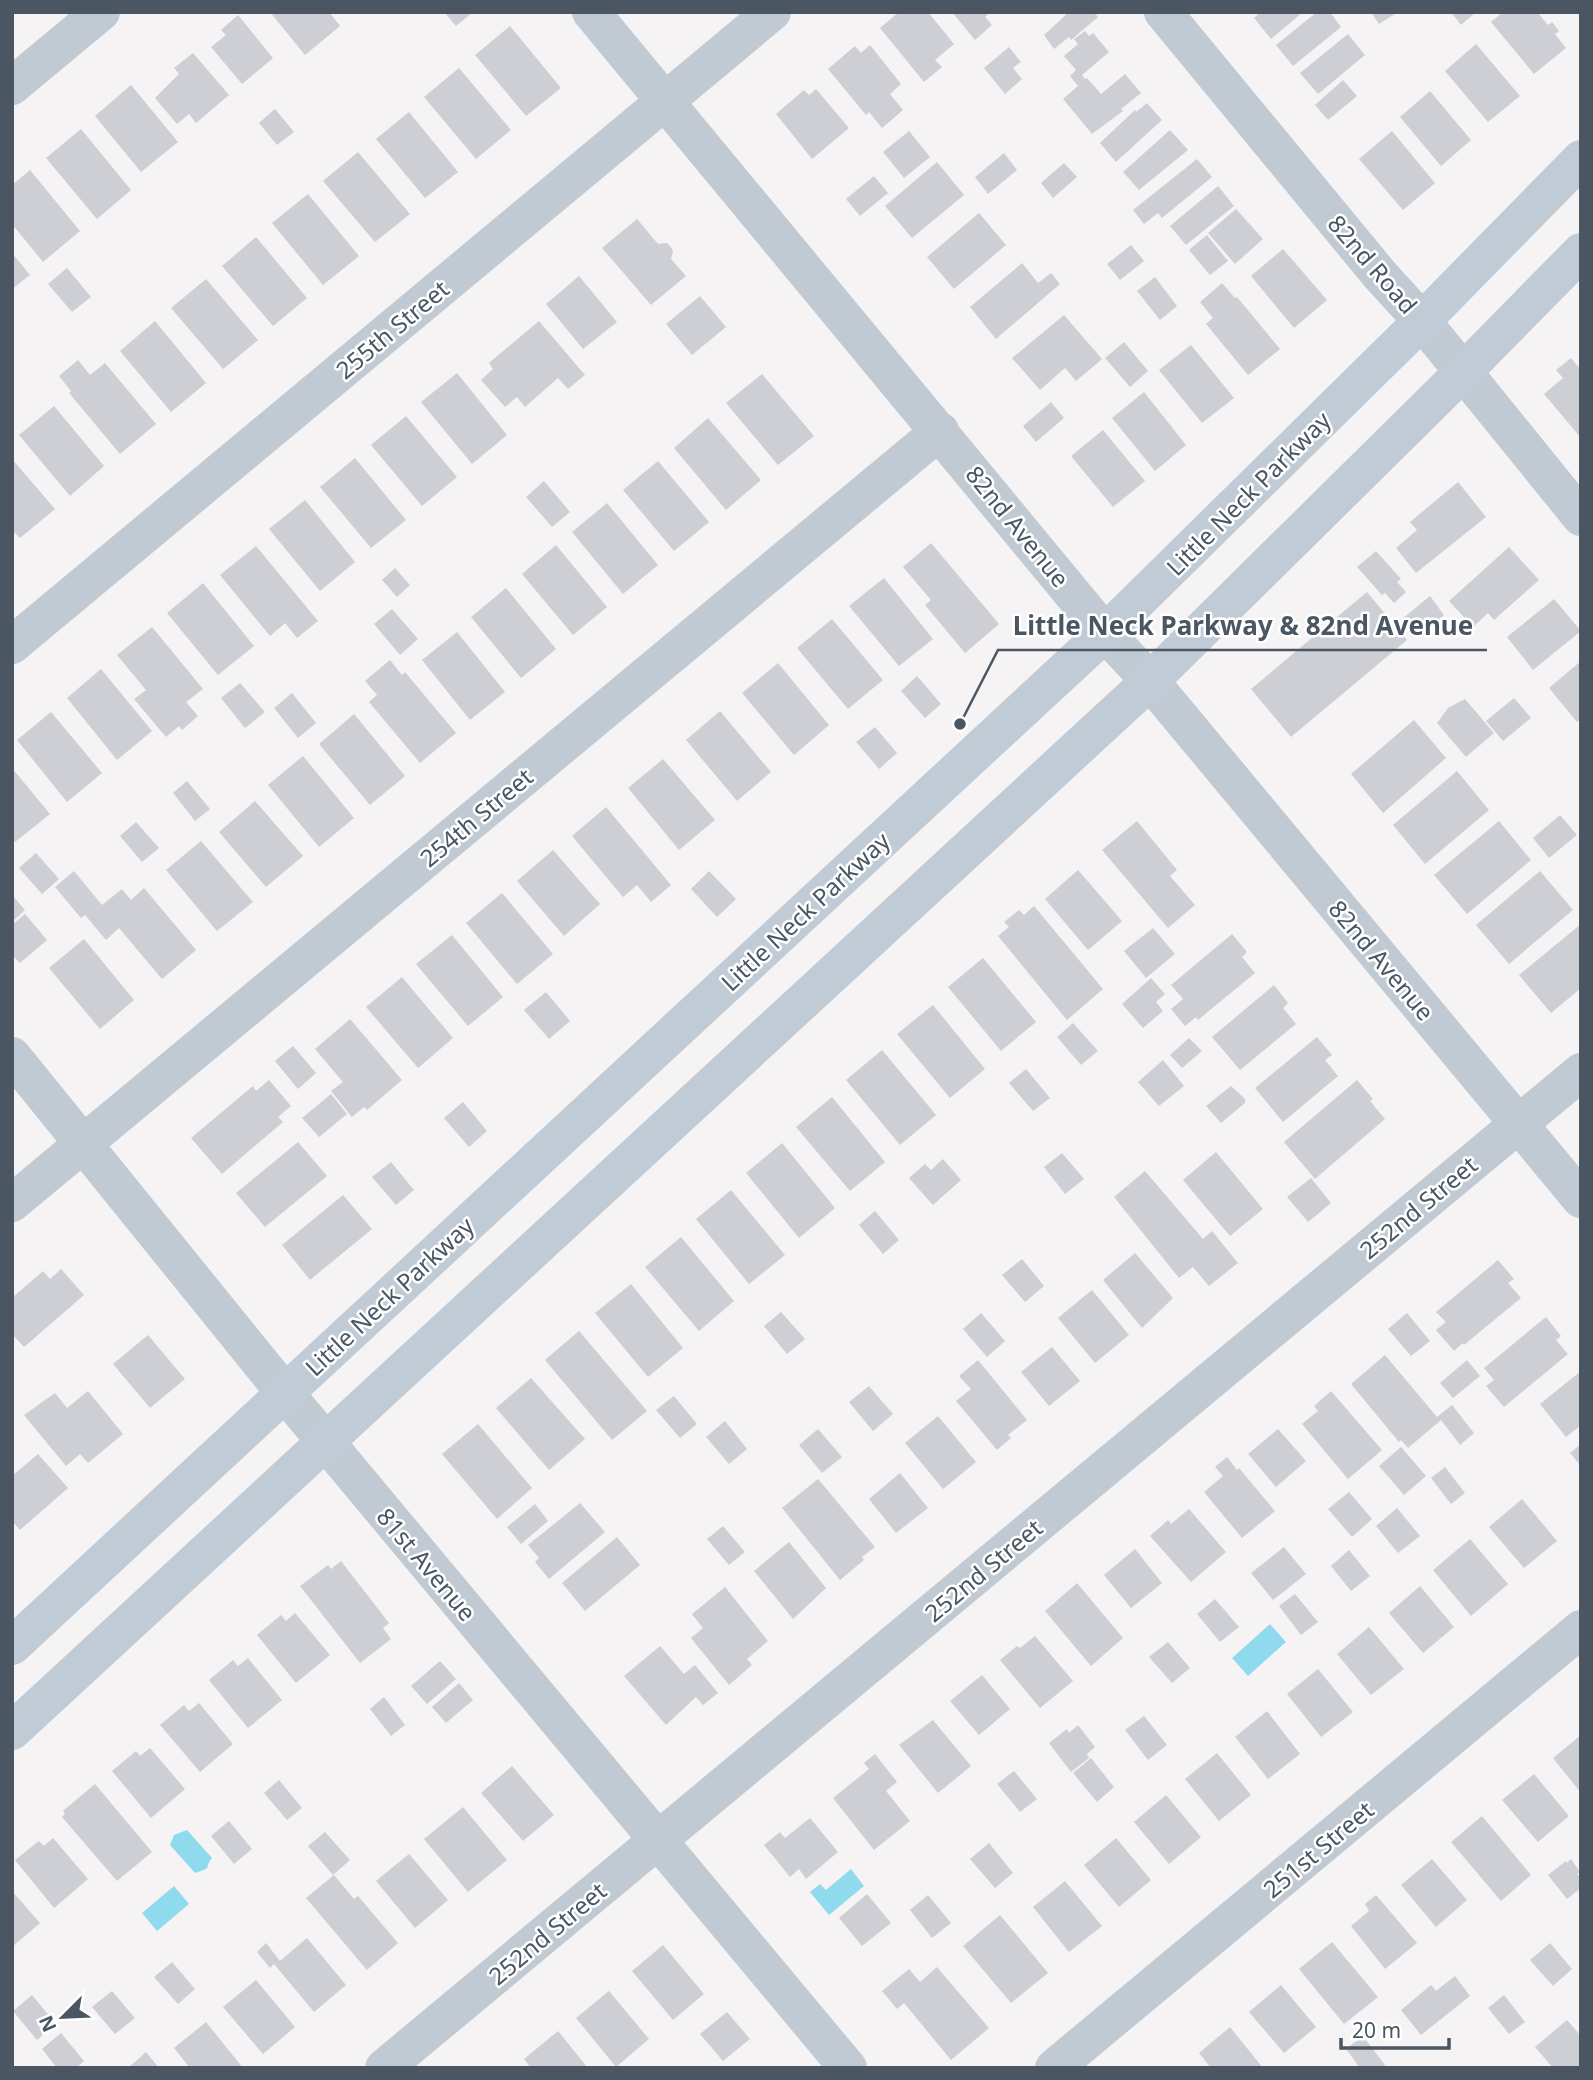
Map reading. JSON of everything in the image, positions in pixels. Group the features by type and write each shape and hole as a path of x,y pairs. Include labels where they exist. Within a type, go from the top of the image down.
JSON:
{"main road":[{"name":"Little Neck Parkway","path":"12,1646 1105,633 1422,321 1581,159"},
{"path":"12,1731 1150,681 1581,252"}],"street":[{"path":"12,86 101,12"},
{"name":"82nd Avenue","path":"591,12 1105,633 1150,681 1581,1199"},
{"name":"255th Street","path":"12,645 772,12"},
{"name":"82nd Road","path":"1163,12 1380,275 1422,321 1581,517"},
{"name":"254th Street","path":"12,1203 940,431"},
{"name":"81st Avenue","path":"12,1056 285,1393 848,2068"},
{"name":"252nd Street","path":"384,2068 1581,1072"},
{"name":"251st Street","path":"1054,2068 1581,1629"}],"water":[{"path":"1270,1624 1286,1642 1248,1676 1232,1658"},
{"path":"187,1830 212,1858 206,1869 195,1873 170,1845 174,1835"},
{"path":"851,1869 864,1886 829,1915 810,1892 820,1884 826,1890"},
{"path":"174,1886 189,1904 157,1931 142,1913"}],"building":[{"path":"270,12 329,12 340,26 305,55"},
{"path":"444,12 473,12 456,26"},
{"path":"899,12 928,12 954,44 935,60 942,67 924,82 880,28"},
{"path":"952,12 991,12 985,17 992,25 975,40"},
{"path":"1069,12 1094,12 1098,17 1071,40 1069,37 1054,49 1044,35"},
{"path":"1261,12 1303,12 1271,39 1254,18"},
{"path":"1317,12 1330,12 1341,27 1293,66 1276,45"},
{"path":"1371,12 1398,12 1379,24"},
{"path":"1451,12 1476,12 1461,25"},
{"path":"1503,12 1537,12 1548,25 1552,22 1559,31 1555,34 1566,48 1534,74 1491,22"},
{"path":"238,15 273,58 242,84 211,47 226,35 221,30"},
{"path":"510,26 561,88 526,116 475,55"},
{"path":"1085,31 1089,36 1093,33 1109,52 1082,75 1085,79 1101,94 1125,74 1141,93 1121,109 1123,111 1092,134 1063,99 1078,86 1070,76 1076,70 1064,56 1078,44 1074,39"},
{"path":"1348,34 1365,55 1318,94 1300,73"},
{"path":"1476,44 1520,96 1488,122 1445,71"},
{"path":"870,45 901,84 890,94 903,110 882,128 869,112 866,115 828,69 855,46 861,53"},
{"path":"1009,47 1021,62 1013,68 1022,79 1005,94 984,68"},
{"path":"193,53 229,95 196,123 189,114 177,124 155,98 179,74 174,68"},
{"path":"459,68 511,130 476,159 424,97"},
{"path":"1343,80 1357,96 1328,120 1315,105"},
{"path":"131,85 178,142 141,172 95,116"},
{"path":"816,89 849,128 812,159 776,114 804,90 809,95"},
{"path":"1430,91 1471,140 1441,166 1400,117"},
{"path":"1147,103 1162,120 1116,162 1100,143 1135,110 1136,112"},
{"path":"275,109 294,132 277,145 259,123"},
{"path":"409,112 458,172 425,198 376,139"},
{"path":"81,129 131,190 97,219 46,158"},
{"path":"1170,130 1188,150 1139,190 1123,172"},
{"path":"909,131 930,157 904,178 883,152"},
{"path":"1392,131 1435,183 1403,210 1359,159"},
{"path":"358,152 410,214 375,242 323,181"},
{"path":"1004,153 1017,170 988,194 975,177"},
{"path":"1197,159 1212,177 1162,218 1158,213 1144,224 1133,210"},
{"path":"937,162 964,195 912,238 885,206"},
{"path":"1064,163 1077,177 1053,198 1041,183"},
{"path":"30,170 80,231 43,262 12,224 12,185"},
{"path":"874,176 888,193 860,216 846,199"},
{"path":"1218,186 1234,206 1186,245 1170,226"},
{"path":"308,194 359,256 323,285 272,223"},
{"path":"1236,209 1263,239 1235,264 1208,233"},
{"path":"979,213 1006,245 954,289 927,257"},
{"path":"637,219 658,244 667,243 671,247 671,259 686,276 651,305 602,248"},
{"path":"1207,235 1228,261 1210,275 1189,250"},
{"path":"256,237 307,298 273,326 222,266"},
{"path":"1131,245 1144,261 1120,280 1107,264"},
{"path":"1283,249 1327,300 1294,328 1251,276"},
{"path":"12,253 30,275 12,289"},
{"path":"1022,263 1038,283 1051,273 1060,284 996,339 970,307"},
{"path":"67,268 91,297 72,312 48,284"},
{"path":"579,276 617,322 583,349 546,304"},
{"path":"1155,277 1177,306 1160,320 1137,291"},
{"path":"206,279 258,340 223,369 171,308"},
{"path":"1222,283 1280,349 1248,375 1206,324 1213,318 1200,302"},
{"path":"700,296 726,327 692,355 666,324"},
{"path":"1064,315 1102,359 1076,381 1065,368 1040,390 1012,358"},
{"path":"155,321 206,383 171,412 120,351"},
{"path":"539,321 585,375 568,389 558,378 525,407 517,397 505,407 481,380 493,369 489,363"},
{"path":"1124,342 1148,371 1130,387 1105,358"},
{"path":"1191,345 1234,398 1202,423 1159,370"},
{"path":"1571,358 1581,370 1581,438 1544,394 1563,378 1556,370"},
{"path":"78,360 90,375 105,363 156,424 120,454 69,393 71,391 59,376"},
{"path":"457,373 507,435 472,464 421,402"},
{"path":"762,374 814,436 778,465 726,403"},
{"path":"1144,392 1186,445 1155,471 1112,418"},
{"path":"1051,402 1064,418 1036,442 1023,426"},
{"path":"54,406 104,466 70,496 19,435"},
{"path":"406,416 457,477 422,506 371,445"},
{"path":"708,418 761,480 726,510 674,448"},
{"path":"1103,430 1145,481 1113,507 1071,456"},
{"path":"355,458 406,520 371,548 320,487"},
{"path":"12,459 55,509 20,538 12,530"},
{"path":"658,461 709,522 674,551 623,490"},
{"path":"544,481 570,512 552,527 526,497"},
{"path":"1458,482 1486,517 1416,573 1396,548 1417,530 1410,522"},
{"path":"305,500 355,562 320,591 269,529"},
{"path":"607,503 658,565 623,594 572,532"},
{"path":"931,543 999,624 965,653 925,605 931,600 903,567"},
{"path":"556,545 607,607 573,635 522,574"},
{"path":"256,546 318,621 297,638 285,623 270,636 220,575"},
{"path":"1509,547 1539,580 1494,620 1488,613 1473,627 1449,601"},
{"path":"1376,551 1401,579 1397,582 1406,592 1394,603 1385,593 1382,595 1357,567"},
{"path":"395,568 410,585 397,597 382,580"},
{"path":"884,578 933,639 899,666 849,606"},
{"path":"203,583 254,646 218,675 167,613"},
{"path":"506,588 556,649 521,678 471,617"},
{"path":"1367,592 1407,640 1291,737 1251,689"},
{"path":"1430,596 1444,615 1418,637 1402,619"},
{"path":"1554,599 1581,631 1533,670 1507,637"},
{"path":"392,609 418,639 400,655 374,624"},
{"path":"832,619 883,680 848,709 797,648"},
{"path":"152,627 203,689 186,702 198,716 182,730 179,726 166,737 134,699 146,690 117,655"},
{"path":"457,632 505,692 470,720 422,660"},
{"path":"390,660 402,675 405,672 456,733 420,763 369,702 377,695 365,681"},
{"path":"1581,661 1581,719 1577,722 1549,688"},
{"path":"778,663 829,725 794,755 742,693"},
{"path":"101,669 152,731 117,760 67,698"},
{"path":"917,676 941,704 925,718 901,691"},
{"path":"240,683 265,712 245,728 221,698"},
{"path":"292,693 316,723 298,738 274,708"},
{"path":"1514,698 1531,718 1503,741 1486,721"},
{"path":"1465,699 1494,733 1466,757 1437,723 1448,708"},
{"path":"720,711 771,772 737,801 686,740"},
{"path":"51,712 102,773 67,802 17,740"},
{"path":"354,714 405,776 370,805 319,744"},
{"path":"1414,720 1446,758 1383,813 1351,774"},
{"path":"875,727 897,753 879,769 856,742"},
{"path":"303,756 354,818 319,847 268,785"},
{"path":"663,759 715,820 679,850 628,788"},
{"path":"12,768 50,814 15,842 12,838"},
{"path":"1457,771 1489,810 1425,864 1393,825"},
{"path":"187,781 210,809 195,821 173,793"},
{"path":"255,801 303,856 266,887 219,832"},
{"path":"606,807 671,885 651,902 637,885 623,897 572,836"},
{"path":"1560,815 1577,835 1549,858 1533,838"},
{"path":"1137,821 1177,870 1170,876 1195,905 1168,928 1102,850"},
{"path":"1499,821 1531,860 1467,914 1434,875"},
{"path":"136,822 159,848 142,862 120,836"},
{"path":"201,841 253,902 217,931 166,870"},
{"path":"553,850 600,904 564,936 517,881"},
{"path":"36,853 59,879 42,894 19,868"},
{"path":"1078,870 1122,921 1088,950 1045,899"},
{"path":"74,871 102,905 122,889 131,900 144,888 196,950 162,979 119,928 106,940 85,915 81,918 55,887"},
{"path":"709,871 736,899 717,917 691,889"},
{"path":"1540,871 1573,910 1509,964 1476,925"},
{"path":"502,893 553,954 517,984 466,923"},
{"path":"12,895 25,910 12,922"},
{"path":"1034,906 1103,989 1067,1020 998,936 1009,927 1004,922 1019,910 1024,915"},
{"path":"25,914 47,940 20,963 12,955 12,925"},
{"path":"1581,924 1581,988 1551,1013 1519,975"},
{"path":"1153,928 1175,954 1146,978 1124,951"},
{"path":"1232,934 1247,952 1242,957 1255,973 1198,1020 1196,1017 1185,1026 1171,1009 1183,999 1171,985"},
{"path":"452,935 503,997 468,1026 416,964"},
{"path":"84,939 134,1000 100,1029 49,968"},
{"path":"983,958 1036,1022 1001,1051 948,987"},
{"path":"402,977 453,1038 418,1068 366,1007"},
{"path":"1151,978 1165,994 1156,1002 1163,1011 1143,1028 1122,1004"},
{"path":"1274,985 1288,1003 1283,1008 1296,1024 1240,1070 1212,1037"},
{"path":"546,992 570,1021 549,1039 524,1010"},
{"path":"933,1005 985,1069 950,1098 897,1034"},
{"path":"350,1019 402,1080 367,1110 364,1107 352,1117 331,1091 343,1082 315,1049"},
{"path":"1073,1023 1098,1051 1081,1065 1057,1037"},
{"path":"1317,1037 1332,1055 1325,1060 1338,1076 1283,1122 1255,1088"},
{"path":"1189,1038 1202,1051 1182,1068 1170,1055"},
{"path":"293,1046 316,1073 298,1089 275,1061"},
{"path":"882,1050 936,1115 900,1145 846,1080"},
{"path":"1163,1060 1184,1086 1159,1106 1138,1082"},
{"path":"1026,1069 1050,1098 1033,1111 1009,1083"},
{"path":"269,1080 291,1106 278,1117 283,1122 222,1174 191,1138 253,1086 256,1091"},
{"path":"1357,1080 1385,1119 1315,1179 1284,1142"},
{"path":"1231,1086 1245,1099 1245,1103 1221,1123 1206,1106"},
{"path":"331,1094 347,1114 319,1137 302,1118"},
{"path":"832,1097 885,1162 850,1191 796,1127"},
{"path":"463,1102 487,1131 469,1147 444,1118"},
{"path":"298,1142 327,1176 265,1227 236,1193"},
{"path":"782,1143 835,1208 799,1238 746,1173"},
{"path":"1216,1152 1263,1209 1230,1236 1183,1180"},
{"path":"1062,1153 1084,1179 1065,1194 1044,1167"},
{"path":"943,1159 961,1180 933,1205 909,1178 925,1164 931,1170"},
{"path":"391,1162 414,1190 396,1205 372,1177"},
{"path":"1145,1171 1203,1239 1212,1231 1238,1263 1209,1286 1193,1267 1179,1278 1114,1197"},
{"path":"1311,1178 1331,1203 1308,1222 1287,1197"},
{"path":"731,1190 785,1255 749,1284 696,1219"},
{"path":"343,1195 372,1229 310,1280 282,1245"},
{"path":"875,1211 899,1240 883,1254 859,1225"},
{"path":"681,1237 734,1301 699,1331 645,1267"},
{"path":"1135,1253 1173,1298 1142,1328 1103,1280"},
{"path":"1022,1259 1044,1286 1025,1302 1002,1275"},
{"path":"1498,1260 1514,1279 1508,1283 1521,1298 1454,1351 1436,1330 1446,1322 1436,1312"},
{"path":"61,1269 84,1295 24,1347 12,1334 12,1298 43,1271 50,1279"},
{"path":"631,1284 683,1348 648,1377 595,1313"},
{"path":"1092,1290 1129,1335 1095,1363 1058,1318"},
{"path":"781,1312 805,1339 787,1354 764,1326"},
{"path":"981,1313 1005,1341 987,1357 963,1329"},
{"path":"1407,1313 1430,1341 1411,1356 1388,1329"},
{"path":"1546,1317 1561,1336 1556,1340 1568,1354 1504,1407 1486,1386 1494,1380 1484,1368"},
{"path":"579,1331 647,1411 612,1440 545,1360"},
{"path":"148,1335 185,1379 150,1408 113,1364"},
{"path":"1052,1347 1080,1381 1049,1406 1021,1372"},
{"path":"1385,1355 1437,1417 1452,1405 1474,1433 1460,1445 1441,1420 1408,1448 1401,1440 1399,1442 1351,1384"},
{"path":"978,1360 1027,1420 1008,1435 1011,1438 997,1450 956,1401 971,1389 959,1376"},
{"path":"1467,1360 1480,1376 1453,1398 1440,1383"},
{"path":"1581,1371 1581,1425 1566,1437 1540,1404"},
{"path":"531,1378 585,1439 549,1470 496,1408"},
{"path":"869,1386 893,1414 873,1431 849,1402"},
{"path":"88,1391 123,1434 88,1463 80,1454 66,1466 24,1415 55,1393 67,1408"},
{"path":"1331,1391 1382,1450 1348,1479 1302,1424 1318,1411 1314,1406"},
{"path":"674,1396 697,1424 680,1438 656,1410"},
{"path":"938,1416 976,1462 943,1489 905,1443"},
{"path":"725,1421 747,1449 729,1464 706,1437"},
{"path":"478,1424 532,1488 497,1519 442,1454"},
{"path":"818,1429 842,1457 822,1473 799,1445"},
{"path":"1278,1429 1306,1461 1276,1487 1248,1454"},
{"path":"1581,1444 1581,1466 1570,1453"},
{"path":"1401,1447 1426,1476 1404,1495 1379,1466"},
{"path":"38,1454 68,1488 20,1530 12,1521 12,1476"},
{"path":"1227,1457 1275,1511 1242,1538 1204,1492 1223,1476 1215,1467"},
{"path":"1445,1467 1465,1493 1451,1504 1431,1478"},
{"path":"900,1473 928,1508 896,1533 869,1499"},
{"path":"818,1479 875,1547 840,1580 782,1508"},
{"path":"1349,1492 1372,1519 1352,1537 1328,1509"},
{"path":"1522,1499 1557,1541 1524,1568 1489,1527"},
{"path":"580,1503 605,1532 549,1579 535,1562 539,1558 528,1545"},
{"path":"535,1504 548,1521 521,1544 507,1527"},
{"path":"1397,1508 1420,1536 1398,1553 1376,1526"},
{"path":"1189,1509 1226,1552 1191,1582 1150,1536 1168,1520 1171,1524"},
{"path":"723,1526 745,1552 729,1565 707,1539"},
{"path":"617,1537 640,1565 585,1611 562,1583"},
{"path":"1470,1539 1508,1584 1471,1616 1433,1570"},
{"path":"789,1542 826,1588 793,1619 754,1571"},
{"path":"1284,1547 1306,1574 1273,1600 1251,1573"},
{"path":"1135,1549 1162,1583 1131,1608 1104,1575"},
{"path":"1349,1550 1370,1576 1351,1591 1331,1566"},
{"path":"341,1561 389,1623 383,1628 391,1639 360,1663 300,1586 328,1565 331,1569"},
{"path":"1077,1583 1123,1638 1091,1666 1045,1611"},
{"path":"1420,1586 1454,1627 1423,1653 1389,1613"},
{"path":"725,1587 768,1641 747,1659 752,1665 729,1685 691,1638 703,1628 692,1614"},
{"path":"1295,1594 1318,1622 1301,1635 1279,1606"},
{"path":"1215,1599 1239,1627 1220,1642 1197,1614"},
{"path":"295,1613 330,1655 296,1683 257,1635 281,1615 286,1621"},
{"path":"1369,1627 1404,1669 1371,1695 1337,1654"},
{"path":"1035,1636 1073,1681 1040,1708 1000,1660"},
{"path":"1168,1642 1190,1668 1172,1683 1149,1657"},
{"path":"660,1646 684,1674 695,1665 718,1693 703,1705 696,1697 666,1725 624,1676"},
{"path":"248,1658 282,1700 248,1728 209,1680 233,1660 238,1666"},
{"path":"440,1661 456,1679 427,1704 411,1686"},
{"path":"1318,1669 1353,1712 1321,1737 1287,1694"},
{"path":"982,1675 1010,1709 979,1735 950,1701"},
{"path":"459,1683 473,1700 446,1723 432,1707"},
{"path":"384,1697 405,1725 391,1736 370,1709"},
{"path":"199,1703 233,1744 200,1772 160,1725 184,1705 189,1711"},
{"path":"1267,1711 1300,1754 1268,1779 1235,1737"},
{"path":"1144,1716 1167,1745 1148,1760 1125,1730"},
{"path":"933,1720 971,1766 938,1793 899,1745"},
{"path":"1078,1725 1095,1747 1087,1754 1089,1758 1071,1772 1049,1743 1067,1729 1069,1733"},
{"path":"1581,1735 1581,1793 1553,1758"},
{"path":"150,1748 185,1789 151,1818 112,1771 136,1751 140,1756"},
{"path":"1217,1753 1251,1795 1219,1821 1185,1779"},
{"path":"875,1754 897,1782 886,1791 910,1821 874,1850 833,1798 869,1769 864,1763"},
{"path":"1091,1758 1114,1787 1097,1802 1073,1773"},
{"path":"512,1766 554,1815 523,1841 481,1793"},
{"path":"1014,1771 1037,1799 1020,1812 997,1784"},
{"path":"1534,1774 1569,1816 1538,1842 1502,1800"},
{"path":"279,1780 302,1808 287,1820 264,1793"},
{"path":"95,1784 152,1852 117,1881 62,1817 65,1814 63,1811"},
{"path":"1166,1795 1201,1837 1169,1864 1134,1822"},
{"path":"463,1807 507,1860 468,1892 424,1839"},
{"path":"1482,1816 1531,1875 1501,1901 1451,1842"},
{"path":"810,1818 838,1852 806,1879 799,1869 790,1877 764,1845 780,1832 785,1838"},
{"path":"229,1821 252,1849 234,1864 211,1836"},
{"path":"325,1832 350,1860 333,1875 308,1846"},
{"path":"53,1838 88,1879 54,1908 15,1860 39,1841 44,1846"},
{"path":"1116,1838 1151,1880 1119,1907 1084,1865"},
{"path":"989,1843 1013,1873 995,1888 970,1859"},
{"path":"409,1854 448,1900 415,1928 376,1881"},
{"path":"1432,1859 1467,1900 1436,1927 1401,1885"},
{"path":"1571,1859 1580,1872 1577,1874 1581,1879 1581,1888 1567,1899 1548,1875"},
{"path":"334,1875 354,1899 358,1896 398,1943 367,1970 306,1898"},
{"path":"1065,1881 1102,1926 1069,1952 1033,1907"},
{"path":"12,1891 40,1923 12,1947"},
{"path":"867,1894 891,1923 862,1946 839,1918"},
{"path":"928,1895 951,1923 932,1938 910,1910"},
{"path":"1376,1895 1417,1943 1385,1969 1351,1926 1369,1911 1365,1904"},
{"path":"1000,1915 1048,1973 1011,2003 963,1946"},
{"path":"307,1938 346,1985 314,2012 274,1964 270,1968 257,1952 266,1943 280,1961"},
{"path":"1332,1942 1378,1997 1344,2024 1299,1969"},
{"path":"1550,1943 1572,1969 1553,1986 1530,1960"},
{"path":"663,1945 704,1994 673,2020 632,1971"},
{"path":"172,1962 195,1989 178,2004 154,1977"},
{"path":"937,1967 989,2028 951,2060 904,2003 897,2009 882,1991 909,1969 920,1982"},
{"path":"1455,1976 1470,1996 1421,2035 1401,2010 1431,1985 1436,1991"},
{"path":"256,1980 295,2027 263,2054 223,2007"},
{"path":"1281,1985 1316,2027 1284,2053 1249,2012"},
{"path":"112,1991 135,2018 115,2034 92,2007"},
{"path":"609,1991 649,2039 616,2067 576,2018"},
{"path":"32,1995 56,2024 37,2040 13,2011"},
{"path":"1504,1995 1525,2022 1509,2034 1488,2008"},
{"path":"727,2012 750,2039 723,2061 700,2034"},
{"path":"1567,2020 1581,2036 1581,2068 1553,2068 1535,2047"},
{"path":"206,2022 243,2068 190,2068 174,2048"},
{"path":"1230,2027 1263,2068 1211,2068 1199,2053"},
{"path":"558,2031 588,2068 531,2068 524,2059"},
{"path":"61,2033 84,2061 76,2068 57,2068 42,2049"},
{"path":"1363,2036 1385,2065 1381,2068 1360,2068 1346,2049"},
{"path":"146,2052 159,2068 128,2068"}],"place":[{"name":"Little Neck Parkway & 82nd Avenue","path":"960,724"}]}
